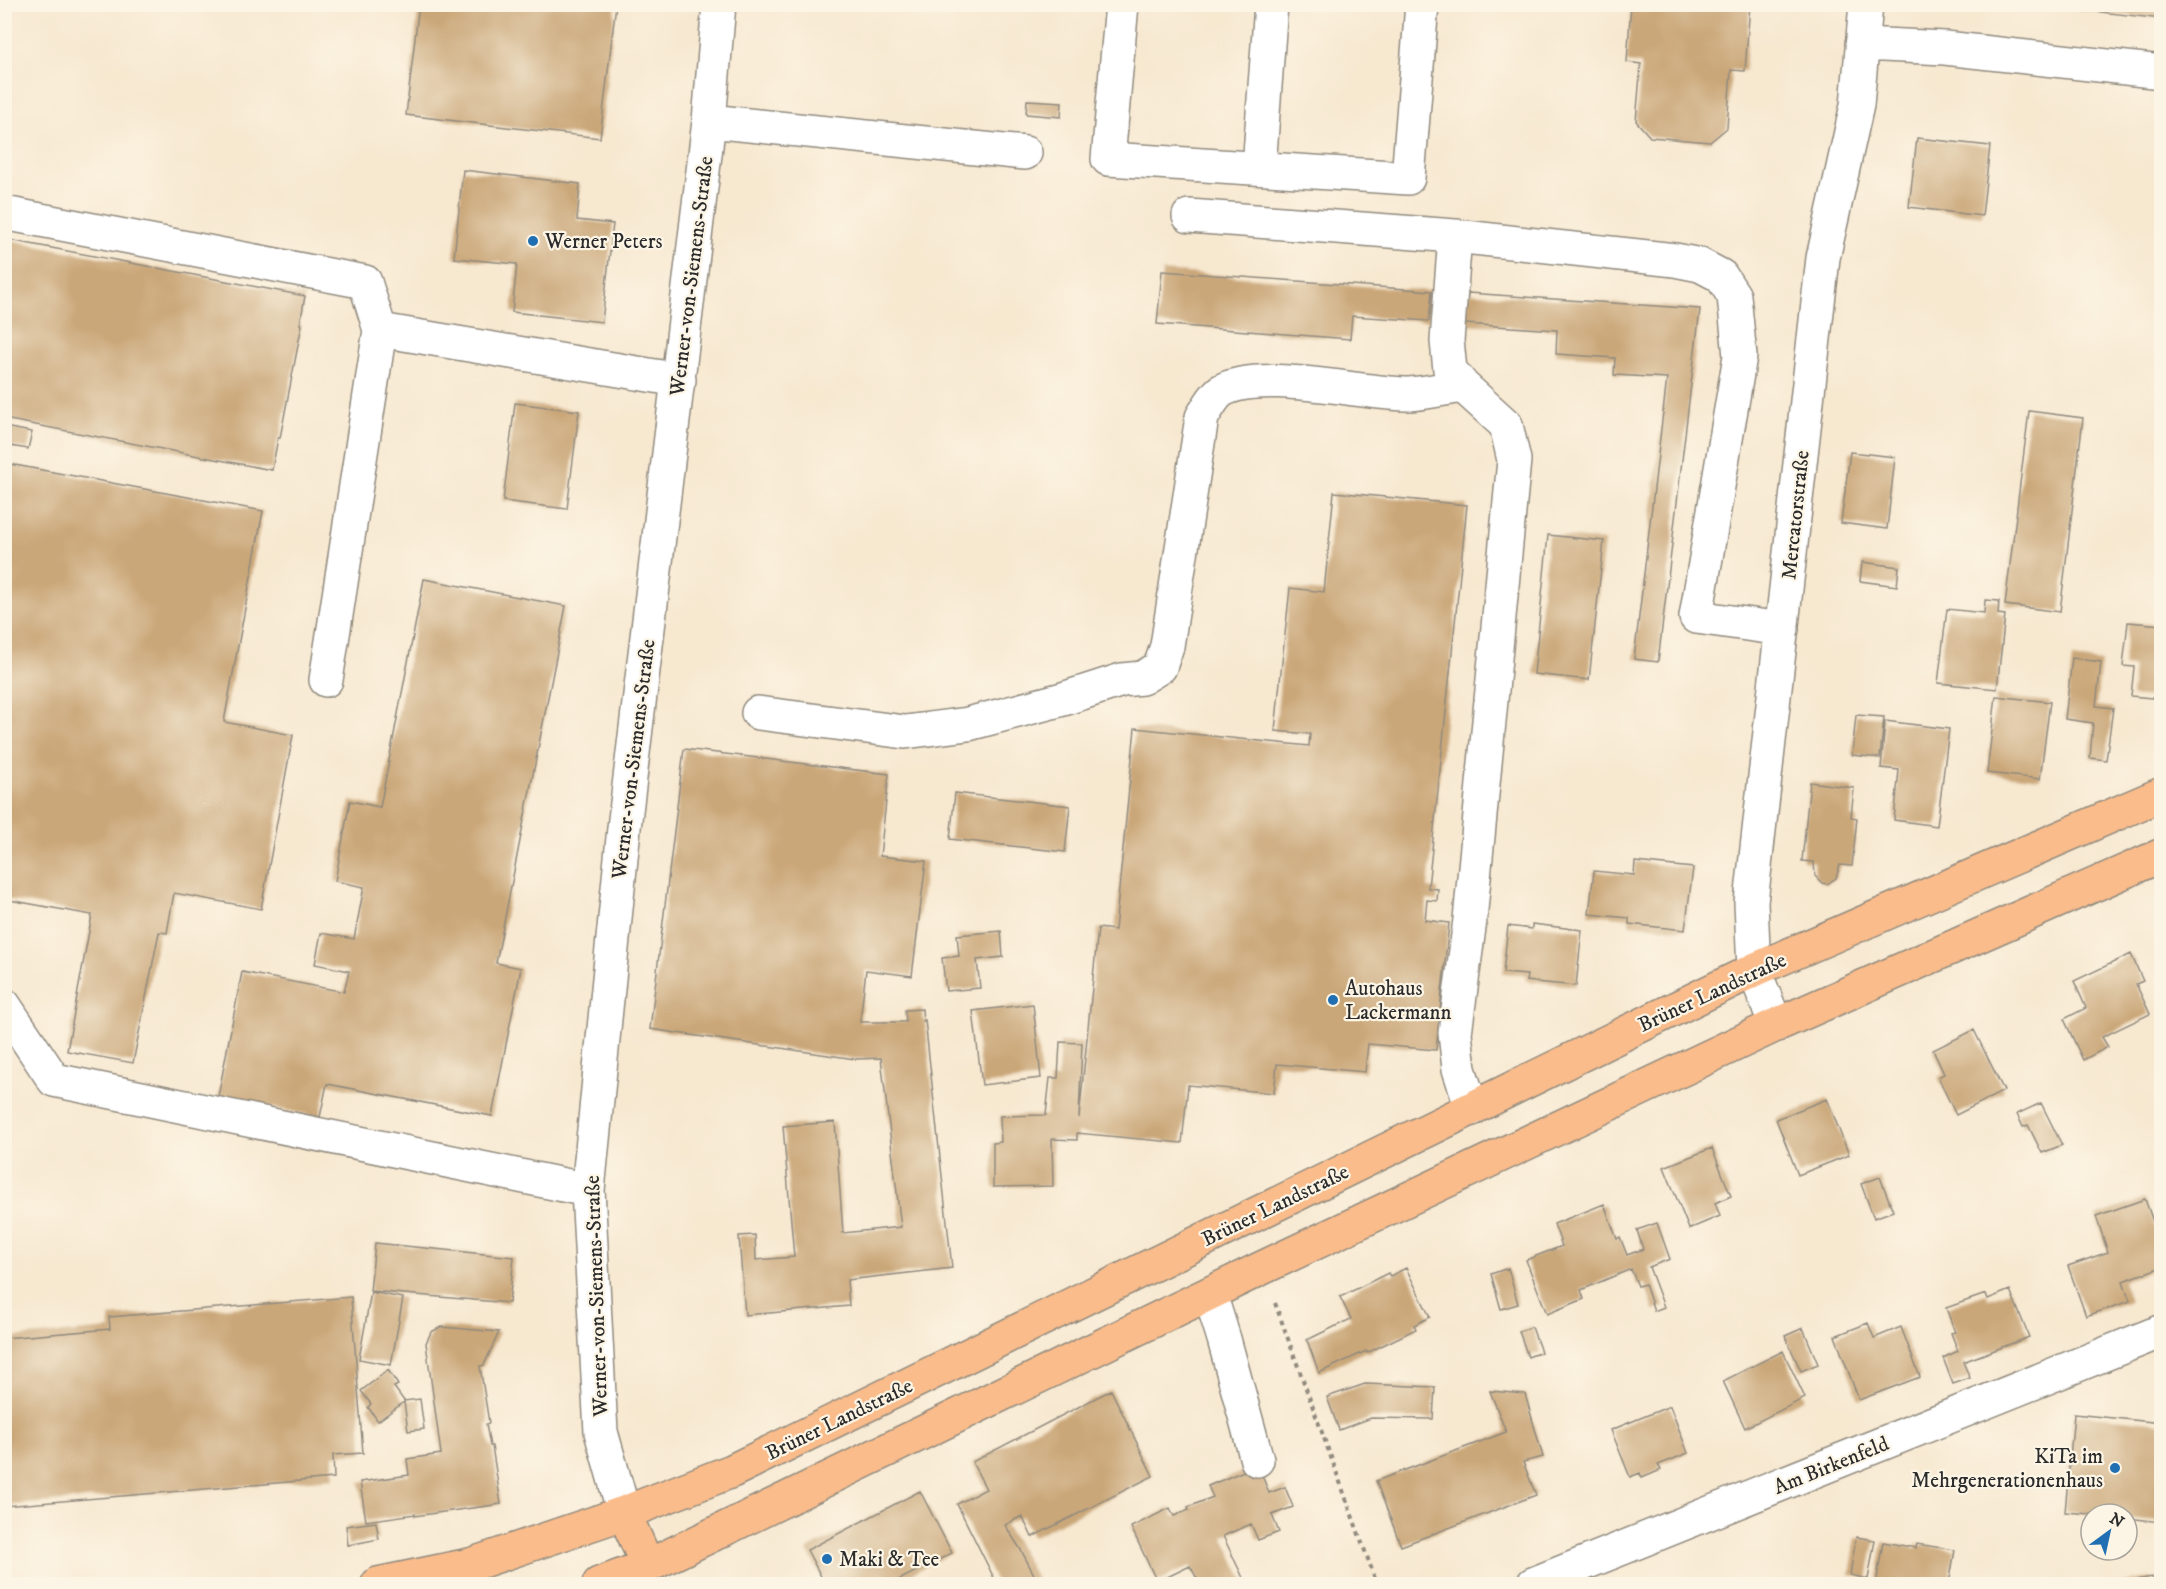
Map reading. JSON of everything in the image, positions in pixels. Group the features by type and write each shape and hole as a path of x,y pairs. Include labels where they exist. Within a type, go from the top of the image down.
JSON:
{"main road":[{"name":"Brüner Landstraße","path":"378,1584 470,1565 624,1512 732,1471 1754,970 2162,794"},
{"path":"599,1584 650,1575 1262,1268 1776,1024 2162,855"},
{"path":"624,1512 650,1575"}],"street":[{"name":"Werner-von-Siemens-Straße","path":"624,1512 602,1432 588,1190 624,828 710,121 719,4"},
{"path":"1122,4 1108,159 1408,178 1422,4"},
{"path":"1259,168 1271,4"},
{"name":"Mercatorstraße","path":"1776,1024 1754,970 1751,902 1823,258 1857,105 1866,4"},
{"path":"1862,44 1945,48 2162,72"},
{"path":"710,121 1024,153"},
{"path":"4,213 365,282 380,330 326,681"},
{"path":"1189,216 1455,236 1675,260 1700,265 1721,276 1734,296 1740,356 1696,617 1782,629"},
{"path":"1455,236 1447,341 1450,370 1463,386 1506,425 1514,460 1470,920 1455,1033 1459,1069 1472,1109"},
{"path":"380,330 679,380"},
{"path":"758,713 905,732 968,724 1063,699 1122,680 1142,678 1160,667 1167,646 1202,417 1220,392 1245,383 1291,382 1410,394 1463,386"},
{"path":"4,1005 54,1080 588,1190"},
{"path":"1210,1293 1257,1460"},
{"name":"Am Birkenfeld","path":"1533,1584 2162,1331"}],"path":[{"path":"1262,1268 1377,1584"}],"building":[{"path":"419,4 616,4 600,138 406,115"},
{"path":"1631,4 1750,4 1745,71 1731,70 1727,128 1710,142 1650,137 1636,121 1641,64 1627,62"},
{"path":"2048,4 2162,4 2162,19 2047,6"},
{"path":"1027,100 1062,102 1061,117 1026,114"},
{"path":"1917,138 1990,146 1982,216 1909,207"},
{"name":"Werner Peters","path":"463,170 580,184 577,220 613,224 602,322 512,312 517,264 454,258"},
{"path":"4,239 305,296 300,324 302,325 272,470 4,419"},
{"path":"1162,271 1432,291 1429,321 1352,316 1350,339 1157,324"},
{"path":"1468,293 1700,309 1658,662 1634,659 1667,378 1614,375 1615,358 1556,354 1557,330 1465,324"},
{"path":"515,403 579,411 567,509 503,501"},
{"path":"2029,411 2083,418 2060,612 2005,605"},
{"path":"4,427 32,432 28,449 4,445"},
{"path":"1850,452 1895,457 1887,529 1841,523"},
{"path":"4,463 263,511 224,722 293,735 261,909 174,893 167,933 159,932 133,1063 67,1051 92,915 4,899"},
{"path":"1334,492 1467,505 1428,888 1438,889 1437,901 1427,900 1425,920 1449,923 1436,1050 1368,1044 1365,1072 1277,1064 1274,1093 1188,1085 1182,1143 1077,1133 1077,1140 1052,1139 1053,1186 993,1187 993,1143 1001,1142 1000,1116 1046,1115 1050,1078 1058,1078 1060,1042 1082,1043 1079,1118 1098,928 1115,930 1135,728 1309,746 1310,734 1275,731 1290,588 1324,592"},
{"path":"1548,535 1604,541 1589,680 1534,674"},
{"path":"1862,562 1899,567 1897,586 1860,581"},
{"path":"424,579 566,606 496,963 521,968 492,1116 327,1084 320,1117 218,1097 242,972 344,992 349,971 315,964 321,933 354,939 364,887 335,881 350,801 380,807"},
{"path":"1985,600 1999,601 1998,614 2005,615 1997,689 1938,683 1947,609 1984,613"},
{"path":"2128,622 2162,625 2162,699 2131,696 2134,667 2123,666"},
{"path":"2072,658 2101,662 2096,706 2113,708 2106,760 2090,758 2093,723 2065,719"},
{"path":"1996,696 2050,702 2040,779 1987,773"},
{"path":"1856,715 1884,717 1880,758 1852,755"},
{"path":"1885,721 1949,729 1937,826 1894,820 1899,770 1881,768"},
{"path":"684,749 889,774 880,856 926,861 912,976 866,970 860,1022 906,1022 905,1010 922,1009 952,1268 847,1280 849,1306 745,1315 739,1236 755,1235 756,1260 794,1257 783,1126 835,1122 843,1233 901,1227 881,1058 855,1059 650,1029"},
{"path":"1810,782 1854,788 1851,817 1857,818 1852,866 1840,865 1836,878 1827,884 1822,883 1815,876 1814,862 1802,861"},
{"path":"955,793 1070,806 1065,852 950,839"},
{"path":"1635,862 1693,868 1685,930 1629,924 1629,918 1589,914 1594,871 1634,875"},
{"path":"1532,924 1582,930 1576,986 1526,981 1527,975 1503,973 1508,926 1532,929"},
{"path":"1001,931 1003,957 977,960 980,988 946,991 942,958 959,956 957,935"},
{"path":"2131,954 2143,981 2136,984 2150,1014 2102,1037 2108,1047 2083,1060 2064,1019 2086,1008 2074,981"},
{"path":"1033,1004 1041,1078 982,1085 973,1011"},
{"path":"1974,1030 2004,1091 1956,1115 1938,1077 1944,1074 1933,1050"},
{"path":"1827,1099 1849,1155 1798,1175 1776,1119"},
{"path":"2041,1103 2062,1145 2042,1153 2028,1125 2023,1127 2017,1114"},
{"path":"1712,1148 1731,1196 1715,1203 1720,1216 1689,1229 1664,1167"},
{"path":"1880,1177 1893,1211 1874,1218 1861,1184"},
{"path":"2145,1199 2162,1247 2162,1267 2123,1281 2130,1301 2086,1316 2068,1266 2108,1252 2096,1216"},
{"path":"1604,1204 1617,1239 1620,1237 1627,1255 1643,1249 1637,1230 1657,1223 1670,1259 1649,1267 1664,1307 1654,1311 1645,1284 1638,1286 1631,1269 1581,1290 1584,1299 1547,1314 1526,1260 1562,1246 1554,1224"},
{"path":"375,1243 514,1257 509,1303 370,1291"},
{"path":"1406,1268 1430,1317 1414,1325 1416,1329 1319,1373 1307,1340 1351,1319 1340,1297 1388,1273 1390,1276"},
{"path":"1508,1268 1518,1304 1501,1309 1491,1274"},
{"path":"2010,1290 2029,1337 1963,1362 1970,1378 1953,1384 1943,1358 1958,1351 1951,1333 1955,1332 1946,1308 1986,1294 1988,1299"},
{"path":"371,1292 403,1298 391,1365 359,1359"},
{"path":"351,1297 363,1453 333,1455 334,1478 4,1506 4,1338 110,1329 109,1317"},
{"path":"1868,1323 1874,1338 1901,1327 1920,1377 1859,1400 1835,1336"},
{"path":"441,1327 499,1332 484,1365 480,1366 489,1423 486,1424 490,1446 492,1446 501,1504 366,1521 360,1482 409,1475 407,1459 441,1454 426,1343 431,1332"},
{"path":"1532,1327 1541,1352 1528,1357 1519,1331"},
{"path":"1803,1328 1818,1364 1801,1371 1785,1336"},
{"path":"1783,1351 1805,1398 1745,1428 1723,1381"},
{"path":"388,1370 398,1385 394,1387 404,1401 420,1399 424,1429 408,1431 404,1402 378,1421 368,1407 371,1404 361,1391"},
{"path":"1365,1384 1435,1387 1433,1419 1371,1418 1339,1430 1327,1397"},
{"path":"1111,1390 1153,1476 1032,1537 1022,1516 1005,1525 1039,1584 997,1584 957,1504 986,1489 972,1462"},
{"path":"1490,1391 1525,1394 1543,1457 1523,1462 1536,1495 1401,1546 1376,1481 1506,1432"},
{"path":"1670,1406 1688,1453 1658,1465 1661,1470 1642,1478 1640,1473 1630,1477 1611,1430"},
{"name":"KiTa im Mehrgenerationenhaus","path":"2074,1414 2162,1423 2162,1522 2139,1519 2139,1502 2079,1502 2079,1513 2065,1512"},
{"path":"1258,1465 1269,1493 1285,1487 1293,1507 1272,1515 1279,1532 1258,1540 1251,1524 1223,1536 1246,1584 1194,1584 1199,1582 1190,1566 1157,1582 1131,1527 1170,1508 1174,1516 1189,1510 1188,1507 1213,1497 1208,1486"},
{"path":"920,1491 952,1553 891,1584 825,1584 807,1550"},
{"path":"376,1522 379,1539 348,1545 346,1526"},
{"path":"1856,1537 1875,1540 1868,1579 1850,1575"},
{"path":"1883,1542 1916,1548 1917,1544 1955,1550 1949,1584 1876,1584"},
{"path":"2152,1577 2154,1584 2119,1584 2119,1583"}],"place":[{"name":"Werner Peters","path":"533,241"},
{"name":"Autohaus Lackermann","path":"1333,1000"},
{"name":"KiTa im Mehrgenerationenhaus","path":"2115,1468"},
{"name":"Maki & Tee","path":"827,1559"}]}
